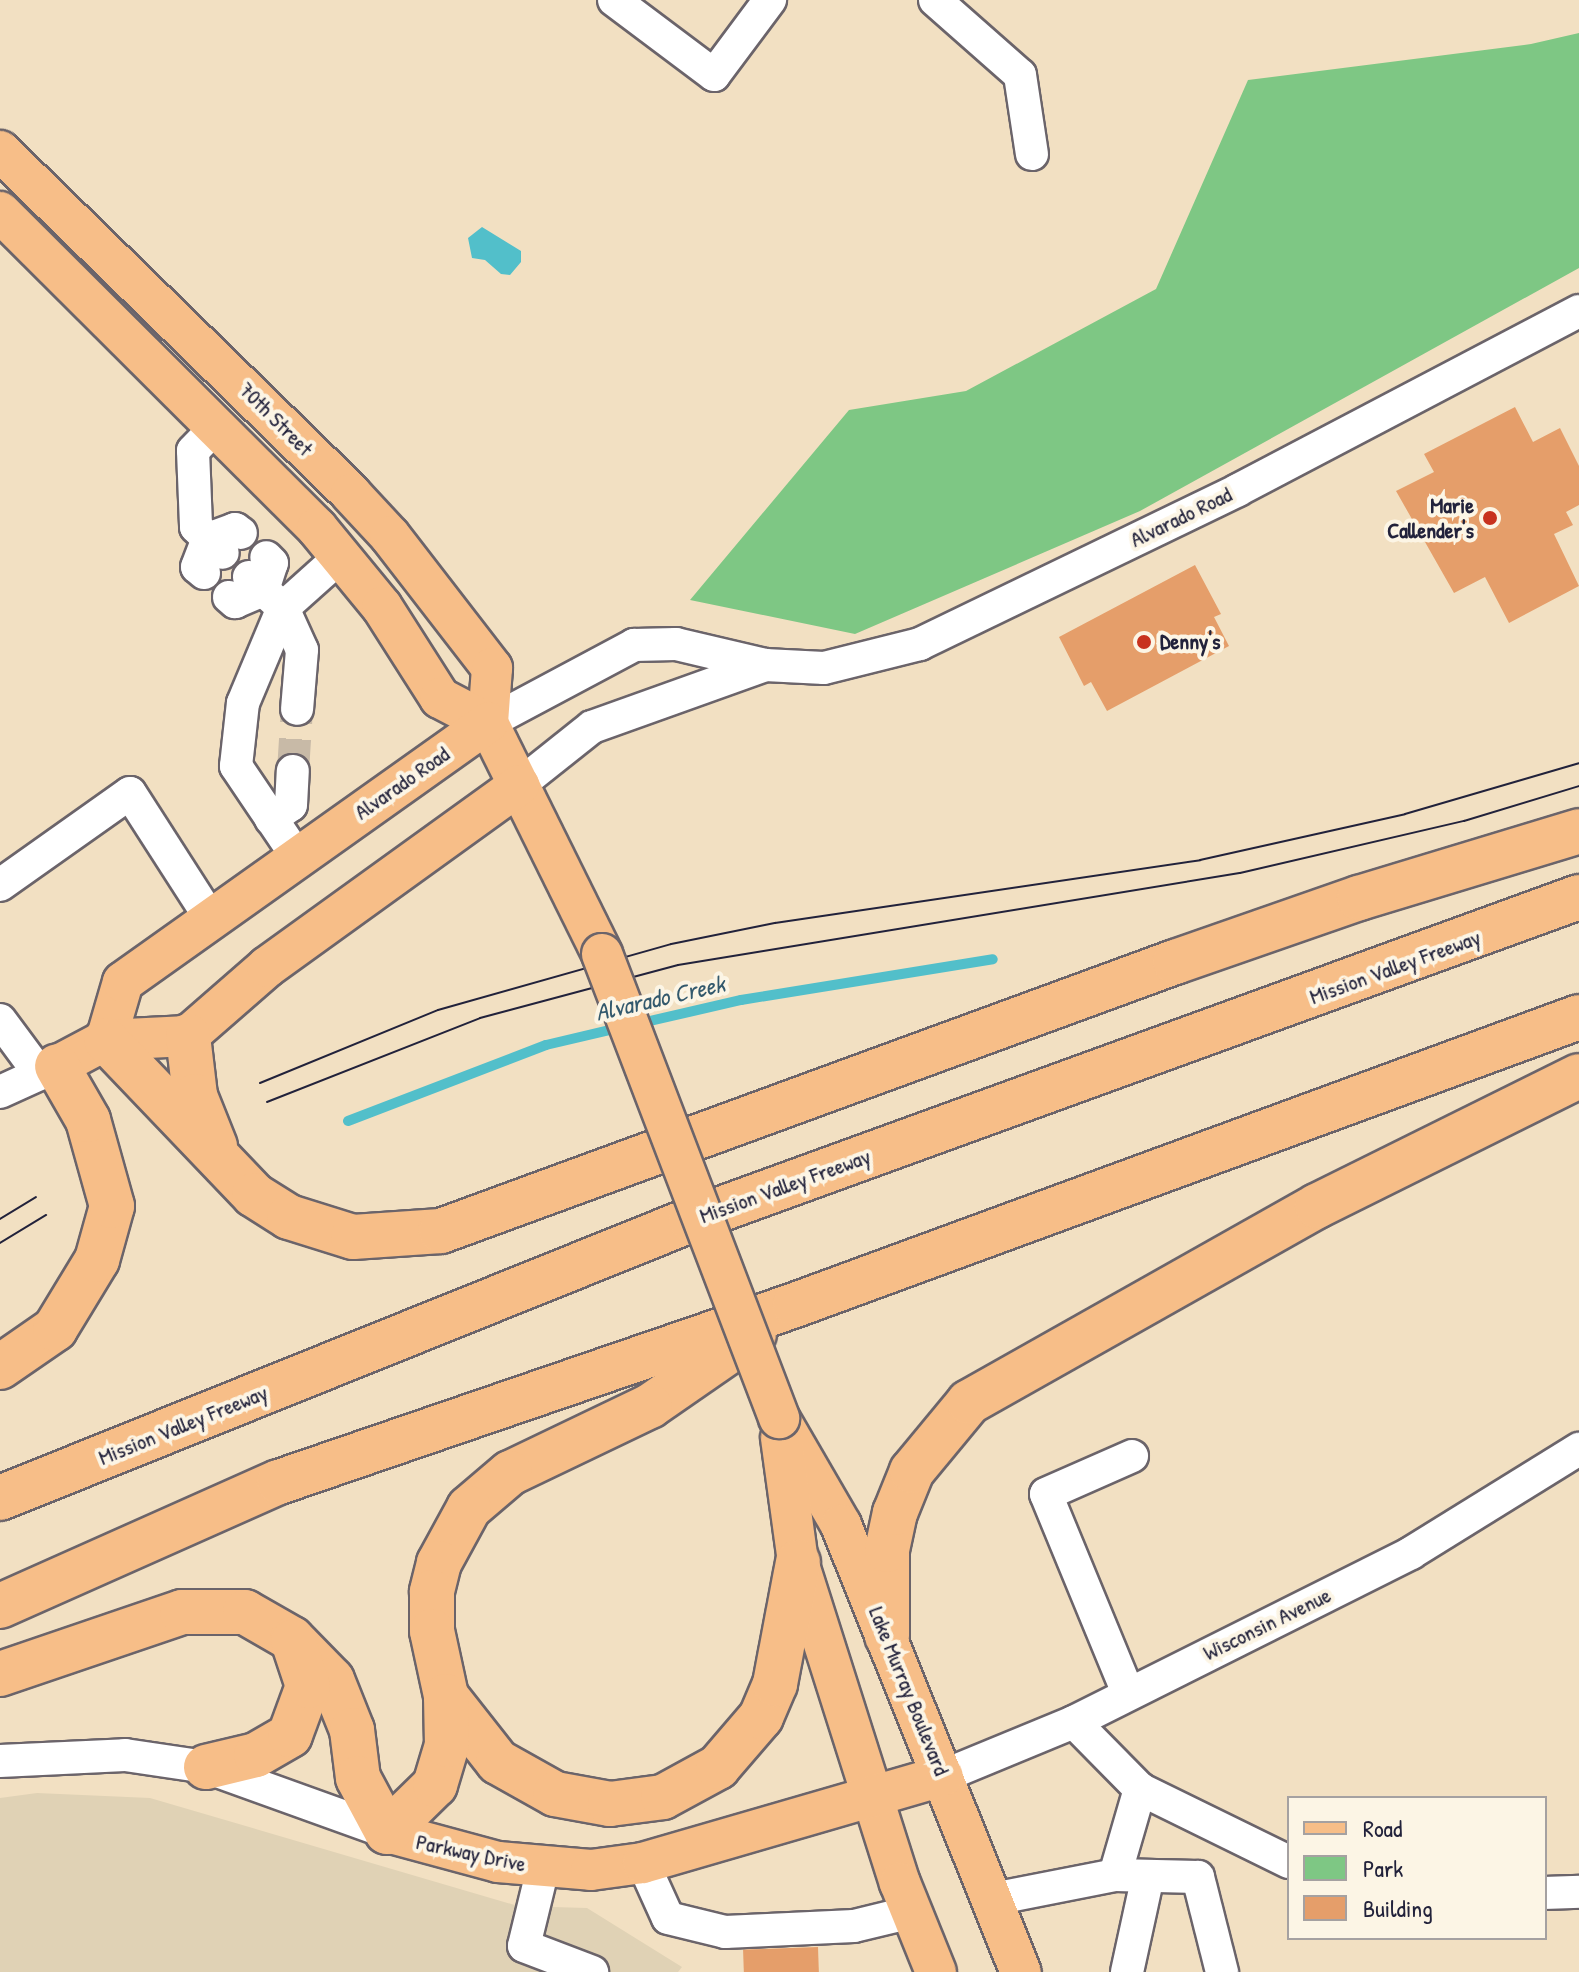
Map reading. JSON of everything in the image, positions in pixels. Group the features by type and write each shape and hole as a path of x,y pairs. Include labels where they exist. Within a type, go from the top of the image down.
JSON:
{"highway":[{"path":"106,1040 254,1195 325,1230 393,1238 441,1231 1175,962 1359,898 1579,831"},
{"name":"Mission Valley Freeway","path":"0,1498 691,1220 1579,897"},
{"path":"0,1606 279,1482 795,1305 1579,1017"},
{"path":"188,1036 195,1096 220,1159"},
{"path":"0,1367 55,1329 97,1260 112,1206 88,1120 49,1070"},
{"path":"887,1636 887,1550 895,1513 912,1471 969,1402 1317,1206 1579,1076"},
{"path":"0,1674 182,1612 245,1612 292,1639 332,1680 352,1730 358,1778 387,1832 435,1785 447,1745 446,1696 432,1631 432,1592 439,1563 469,1508 510,1473 650,1406 795,1305"},
{"path":"446,1696 498,1762 555,1794 610,1804 663,1797 718,1767 761,1717 775,1684 798,1562"},
{"path":"206,1767 256,1755 290,1735 308,1686 292,1639"}],"main road":[{"name":"70th Street","path":"0,151 390,536 492,668 488,723"},
{"path":"0,212 341,556 382,607 440,698 488,723 519,785"},
{"name":"Alvarado Road","path":"106,1040 123,982 488,723"},
{"name":"Alvarado Road","path":"188,1036 267,967 519,785"},
{"name":"Lake Murray Boulevard","path":"519,785 602,954 779,1418 841,1525 1021,1972"},
{"path":"49,1070 106,1040 188,1036"},
{"name":"Lake Murray Boulevard","path":"779,1418 798,1562 933,1970"},
{"name":"Parkway Drive","path":"387,1832 498,1862 591,1870 643,1863 943,1776"}],"street":[{"path":"614,0 714,75 770,0"},
{"path":"935,0 1020,75 1032,154"},
{"name":"Alvarado Road","path":"488,723 634,645 676,644 765,665 824,668 920,644 1238,490 1579,311"},
{"path":"216,427 193,451 196,527 219,549"},
{"path":"258,586 341,556"},
{"path":"258,586 302,650 297,709"},
{"path":"258,586 236,766 298,858"},
{"name":"Alvarado Road","path":"519,785 592,727 765,665"},
{"path":"271,819 291,805 293,771"},
{"path":"0,885 130,793 211,919"},
{"path":"0,1020 49,1070 0,1092"},
{"name":"Wisconsin Avenue","path":"943,1776 1074,1722 1411,1553 1579,1449"},
{"path":"1128,1693 1046,1494 1132,1456"},
{"path":"1074,1722 1140,1789 1287,1861"},
{"name":"Parkway Drive","path":"0,1761 125,1755 206,1767 387,1832"},
{"path":"1115,1875 1140,1789"},
{"path":"643,1863 668,1918 725,1932 854,1926 912,1912"},
{"path":"543,1868 524,1946 592,1972"},
{"path":"993,1899 1115,1875 1198,1877 1222,1972"},
{"path":"1127,1972 1148,1876"},
{"path":"1547,1893 1579,1892"}],"shaded area":[{"path":"37,1793 150,1798 518,1906 587,1908 682,1967 678,1972 0,1972 0,1798"}],"green space":[{"path":"1579,33 1579,268 1140,511 855,634 690,600 849,410 966,391 1156,289 1248,80 1531,44"}],"water":[{"path":"482,227 521,251 521,262 510,275 501,274 485,260 472,258 468,238"}],"building":[{"name":"Marie Callender's","path":"1515,407 1533,442 1560,428 1579,466 1579,505 1566,512 1573,525 1554,534 1579,586 1509,623 1485,577 1454,593 1396,491 1434,472 1424,454"},
{"name":"Denny's","path":"1195,565 1221,614 1214,617 1229,646 1107,711 1091,682 1084,686 1059,637"},
{"path":"818,1947 819,1972 744,1972 743,1950"}],"waterway":[{"name":"Alvarado Creek","path":"637,1024 741,1000 993,959"},
{"name":"Alvarado Creek","path":"348,1121 546,1045 622,1027"}],"tunnel":[{"path":"293,771 297,709"}],"tram line":[{"path":"260,1083 438,1010 671,944 775,923 1200,860 1405,814 1579,763"},
{"path":"267,1102 480,1018 678,965 1240,873 1464,821 1579,786"},
{"path":"0,1219 36,1197"},
{"path":"0,1243 46,1215"}],"place":[{"name":"Marie Callender's","path":"1490,518"},
{"name":"Denny's","path":"1144,642"}]}
